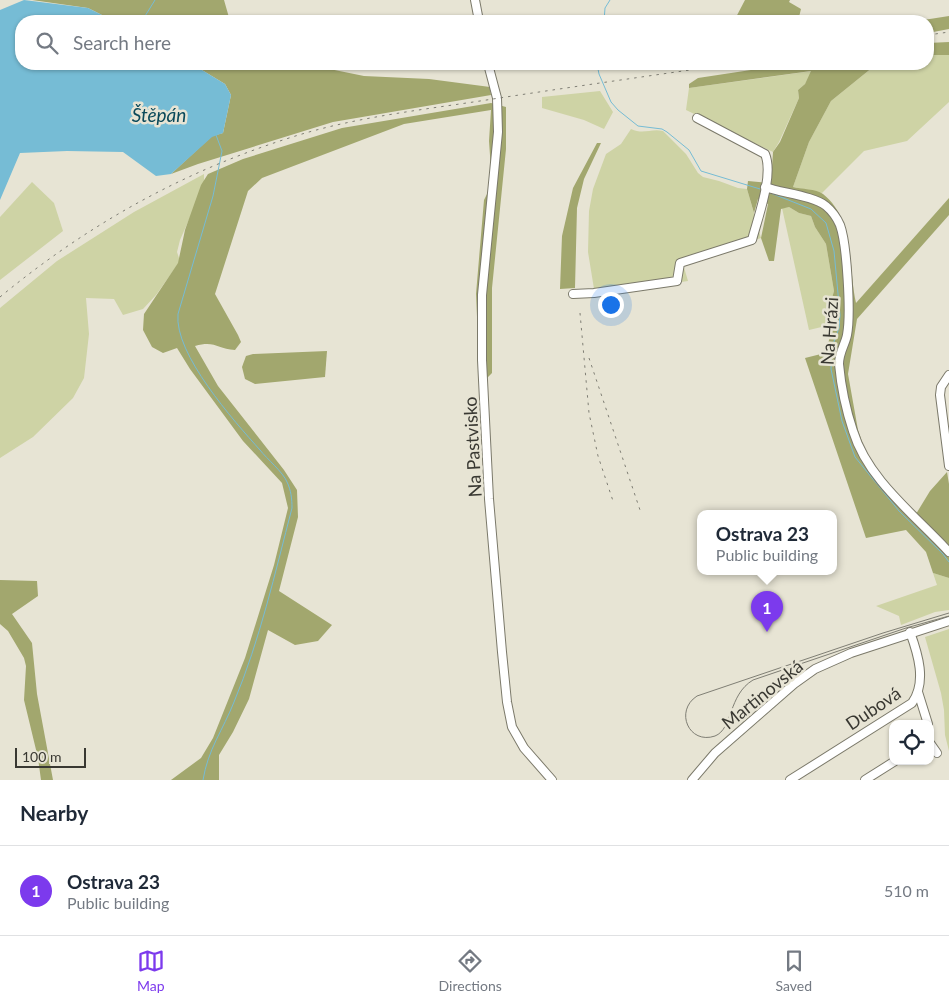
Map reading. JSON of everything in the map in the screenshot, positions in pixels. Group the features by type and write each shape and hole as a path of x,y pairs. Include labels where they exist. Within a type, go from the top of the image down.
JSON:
{"street":[{"path":"475,0 478,15"},
{"name":"Na Pastvisko","path":"490,70 497,98 498,132 482,296 482,360 490,509 507,702 512,727 524,748 552,780"},
{"path":"573,294 594,293 677,281 680,263 752,240 765,187 768,160 765,154 697,118"},
{"name":"Na Hrázi","path":"765,187 818,201 827,207 840,225 849,316 847,336 840,354 840,365 846,406 857,445 876,473 905,507 949,552"},
{"path":"949,375 941,387 940,395 949,466"},
{"name":"Martinovská","path":"692,780 715,753 802,678 841,656 910,632 949,621"},
{"name":"Dubová","path":"790,780 908,706 914,700 918,692 920,670 919,660 910,632"},
{"path":"918,692 927,720"},
{"path":"934,749 937,753"},
{"path":"865,780 889,765"}],"green space":[{"path":"32,0 224,0 228,15 102,15 88,8"},
{"path":"745,0 790,0 789,2 801,9 800,15 737,15"},
{"path":"949,16 949,29 934,32 934,18"},
{"path":"949,42 949,55 934,55 934,43"},
{"path":"934,55 949,55 949,102 907,141 864,151 822,193 793,187 809,142 831,101 869,70 934,70"},
{"path":"202,70 334,70 364,76 429,79 490,87 491,95 333,122 171,174 212,136 223,133 231,95 225,84"},
{"path":"751,70 869,70 831,101 809,142 793,187 820,192 833,204 841,217 849,244 856,303 949,198 949,215 857,319 848,374 858,430 870,465 916,514 930,491 947,472 949,484 949,578 933,573 926,552 906,530 866,538 805,358 825,353 834,324 832,298 834,291 826,244 815,227 811,216 799,213 789,207 781,209 774,261 769,261 761,238 768,204 758,199 754,213 747,189 748,181 771,183 773,152 780,142 799,98 798,90 805,84 811,71 689,88 689,84 698,78"},
{"path":"812,71 805,84 798,90 799,98 773,152 686,110 689,88"},
{"path":"600,91 613,112 604,129 584,120 542,108 542,97"},
{"path":"491,103 506,107 506,149 492,288 492,373 480,385 476,294 484,200 492,184 489,141 491,110 404,124 262,178 248,191 215,294 241,342 235,350 212,344 195,346 218,386 284,470 297,490 298,517 279,591 332,625 318,641 295,645 268,630 249,699 219,755 219,780 171,780 201,758 213,738 245,658 274,565 288,508 282,483 243,441 190,369 177,348 163,353 152,347 143,330 144,314 178,263 185,230 201,185 208,174 243,159 342,128"},
{"path":"631,129 636,131 663,131 686,154 698,173 703,177 747,189 761,238 683,264 688,281 595,295 588,252 589,211 593,189 606,154 621,144"},
{"path":"597,143 601,143 584,179 577,208 575,288 560,289 562,236 573,188"},
{"path":"204,174 204,198 195,206 180,240 177,252 180,261 156,295 143,309 123,315 114,299 86,298 89,334 84,378 73,398 33,437 0,458 0,308 57,261 134,212"},
{"path":"32,182 54,203 63,231 0,280 0,217"},
{"path":"789,207 799,213 811,216 815,227 826,244 834,291 832,298 834,324 809,330 782,208"},
{"path":"327,351 325,377 255,384 245,379 242,367 246,356 253,354"},
{"path":"933,573 949,578 949,610 935,612 901,625 899,616 876,606 937,585"},
{"path":"0,580 37,581 38,596 12,614 32,643 37,694 53,780 41,780 38,758 24,700 26,666 24,658 8,631 0,624"},
{"path":"949,629 949,751 945,735 941,693 925,637"}],"water":[{"name":"Štěpán","path":"24,0 88,8 102,15 15,15 15,70 202,70 225,84 231,95 223,133 212,137 171,174 156,176 123,152 67,151 20,153 0,200 0,10"}],"waterway":[{"path":"146,15 155,0"},
{"path":"604,15 605,8 610,0"},
{"path":"598,70 611,102 638,126 662,129 667,132 689,150 701,171 760,189"},
{"path":"203,780 208,759 230,712 252,655 292,508 290,491 285,478 236,422 208,386 185,348 179,330 178,314 213,196 222,151 216,135"},
{"path":"768,192 811,209 826,223 834,251 840,315 839,328 832,347 831,369 842,421 855,457 899,511 949,562"}],"tram line":[{"path":"949,613 883,633 697,696 690,702 686,710 688,725 698,736 715,736 725,726 739,694 753,680 906,628 949,616"}],"railway":[{"path":"934,34 949,32"},
{"path":"0,297 70,245 106,221 143,200 220,163 302,134 390,114 691,70"},
{"path":"580,313 589,413 598,456 614,504"},
{"path":"589,358 641,513"}],"place":[{"name":"Ostrava 23","path":"767,632"}]}
